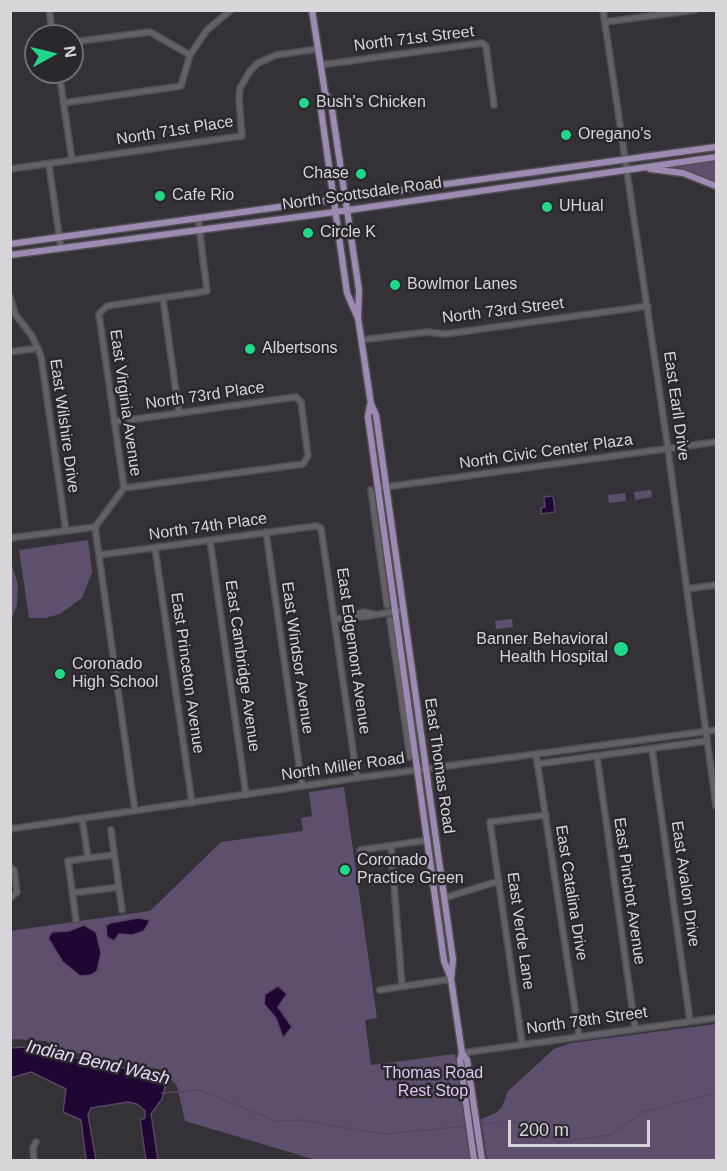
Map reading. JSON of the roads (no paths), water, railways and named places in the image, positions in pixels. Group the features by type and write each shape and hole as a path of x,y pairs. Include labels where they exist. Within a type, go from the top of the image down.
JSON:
{"main road":[{"name":"East Thomas Road","path":"312,10 325,93 331,103 348,210 359,290 358,318 361,340 371,404 376,416 406,628 428,840 444,961 452,980"},
{"name":"East Thomas Road","path":"325,93 320,103 335,212 347,293 358,318"},
{"name":"North Scottsdale Road","path":"10,244 717,147"},
{"name":"North Scottsdale Road","path":"10,255 335,212 717,157"},
{"path":"637,169 683,172 717,186"},
{"path":"226,214 227,226"},
{"name":"East Thomas Road","path":"371,404 368,417 384,525 389,591 395,611 395,630 408,724 422,769 444,898 453,960 452,980 462,1053 460,1060 474,1161"},
{"name":"East Thomas Road","path":"462,1053 468,1060 482,1161"}],"street":[{"name":"East Earll Drive","path":"603,10 648,306 717,806"},
{"path":"605,22 694,10"},
{"path":"63,103 181,86 190,55 207,30 227,11"},
{"path":"84,40 150,32 190,55"},
{"name":"North 71st Street","path":"320,65 483,43 486,46 494,105"},
{"name":"North 71st Place","path":"10,169 242,136 240,88 250,71 266,58 318,49"},
{"path":"61,84 72,160"},
{"path":"49,165 62,248"},
{"path":"179,413 163,299 207,291 198,218"},
{"name":"East Wilshire Drive","path":"10,297 15,314 38,348 66,531"},
{"name":"East Virginia Avenue","path":"94,527 124,488 100,310 107,306 163,299"},
{"name":"North 73rd Street","path":"361,340 427,332 445,334 648,306"},
{"path":"10,352 38,348"},
{"name":"North 73rd Place","path":"114,422 299,399 307,461 303,464 124,488"},
{"name":"North Civic Center Plaza","path":"378,488 717,442"},
{"name":"East Thomas Road","path":"371,490 389,591 387,604"},
{"path":"376,526 384,525"},
{"path":"10,538 94,527 135,811"},
{"name":"North 74th Place","path":"99,555 266,532 321,528"},
{"name":"East Edgemont Avenue","path":"321,528 357,778"},
{"name":"East Windsor Avenue","path":"266,532 302,786"},
{"name":"East Cambridge Avenue","path":"210,540 246,795"},
{"name":"East Princeton Avenue","path":"155,548 192,803"},
{"path":"687,589 717,585"},
{"path":"389,591 400,589"},
{"path":"335,619 403,610"},
{"name":"East Thomas Road","path":"390,620 395,630"},
{"path":"395,630 406,628"},
{"name":"East Thomas Road","path":"408,724 410,757"},
{"name":"North Miller Road","path":"10,829 357,778 717,730"},
{"path":"537,764 707,741"},
{"name":"East Avalon Drive","path":"652,749 690,1021"},
{"name":"East Catalina Drive","path":"536,754 579,1036"},
{"name":"East Pinchot Avenue","path":"597,757 635,1028"},
{"name":"East Verde Lane","path":"522,1043 490,822 546,815"},
{"path":"82,818 88,858"},
{"path":"111,830 122,910"},
{"path":"360,850 428,840"},
{"path":"391,846 402,986"},
{"path":"76,920 68,861 114,855"},
{"path":"10,867 14,870 13,897"},
{"path":"444,898 499,881"},
{"path":"72,893 118,887"},
{"path":"380,990 452,980"},
{"name":"North 78th Street","path":"462,1053 717,1018"},
{"path":"34,1161 33,1148 36,1142"}],"water":[{"path":"553,496 555,512 541,514 541,508 545,507 544,497"},
{"path":"138,918 150,920 144,931 132,935 119,934 114,941 107,937 106,926 110,923"},
{"path":"84,925 96,932 101,953 97,971 91,975 80,976 62,961 48,938 52,932 69,931"},
{"path":"278,986 287,994 278,1007 292,1027 283,1038 276,1018 264,1004 265,994"},
{"path":"25,1047 133,1070 161,1079 165,1087 162,1099 151,1114 158,1160 146,1160 140,1120 145,1118 145,1111 137,1104 128,1102 91,1108 88,1115 96,1160 86,1160 81,1120 63,1112 66,1089 31,1072 11,1078 11,1048"}],"waterway":[{"name":"Indian Bend Wash","path":"162,1093 200,1090 276,1121 306,1120 385,1134 467,1126"},
{"name":"Indian Bend Wash","path":"503,1123 521,1122 559,1142 610,1135 643,1112 716,1093"},
{"name":"Indian Bend Wash","path":"478,1124 498,1123"}],"place":[{"name":"Bush's Chicken","path":"304,103"},
{"name":"Oregano's","path":"566,135"},
{"name":"Chase","path":"361,174"},
{"name":"Cafe Rio","path":"160,196"},
{"name":"UHual","path":"547,207"},
{"name":"Circle K","path":"308,233"},
{"name":"Bowlmor Lanes","path":"395,285"},
{"name":"Albertsons","path":"250,349"},
{"name":"Banner Behavioral Health Hospital","path":"621,649"},
{"name":"Coronado High School","path":"60,674"},
{"name":"Coronado Practice Green","path":"345,870"}],"park label":[{"name":"Thomas Road Rest Stop","path":"433,1083"}]}
